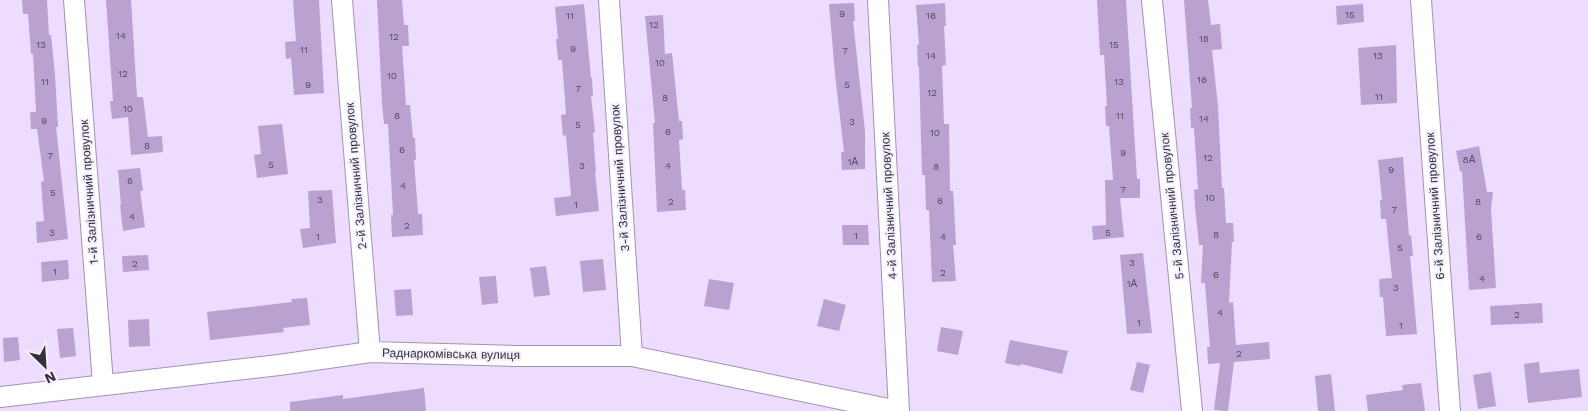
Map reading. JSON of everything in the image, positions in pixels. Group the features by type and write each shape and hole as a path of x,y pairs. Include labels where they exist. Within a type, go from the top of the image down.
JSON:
{"street":[{"name":"1-й Залізничний провулок","path":"74,0 103,384"},
{"name":"2-й Залізничний провулок","path":"342,0 370,352"},
{"name":"3-й Залізничний провулок","path":"608,0 632,356"},
{"name":"4-й Залізничний провулок","path":"878,0 899,411"},
{"name":"5-й Залізничний провулок","path":"1152,0 1192,411"},
{"name":"6-й Залізничний провулок","path":"1421,0 1450,411"},
{"name":"Раднаркомівська вулиця","path":"0,398 103,384 279,365 370,352 515,356 632,356 899,411"}],"building":[{"path":"22,0 47,0 49,35 51,35 55,75 58,127 56,127 68,239 37,243 36,222 44,221 41,182 44,181 37,129 31,129 30,112 36,112 33,54 31,54 28,14 23,14"},
{"path":"106,0 131,0 137,97 143,97 148,137 162,136 163,152 131,155 128,117 112,119 110,101 113,101"},
{"path":"293,0 319,0 324,93 294,95 291,58 286,59 285,42 296,41"},
{"path":"377,0 402,0 404,25 408,25 409,46 402,46 406,105 410,105 413,138 415,138 416,160 414,160 418,214 422,214 423,235 392,237 391,215 393,215 388,124 384,124 382,103"},
{"path":"1097,0 1126,0 1137,179 1140,179 1140,198 1120,198 1124,237 1093,240 1092,226 1106,225 1105,180 1113,180 1109,126 1106,126 1105,106 1107,106 1104,55 1100,55"},
{"path":"1184,0 1208,0 1211,25 1220,24 1222,49 1212,50 1226,223 1233,223 1234,242 1232,242 1229,303 1233,302 1236,345 1269,342 1270,359 1234,362 1228,411 1214,410 1220,363 1208,364 1207,347 1210,347 1205,283 1201,283 1203,245 1199,245 1195,207 1194,190 1198,189 1194,128 1191,128 1190,108 1192,108"},
{"path":"854,3 855,21 853,21 865,131 865,169 842,170 841,152 844,152 829,4"},
{"path":"945,3 946,65 942,66 944,124 949,124 950,191 953,191 954,206 956,245 953,245 956,281 932,282 929,210 926,210 925,175 922,175 917,45 919,45 916,5"},
{"path":"584,4 592,78 593,96 591,96 595,132 593,133 595,173 599,211 556,216 554,198 571,196 566,135 563,136 561,115 566,114 562,60 558,60 555,7"},
{"path":"1363,4 1364,22 1337,25 1336,6"},
{"path":"663,15 665,54 672,53 679,121 682,121 683,139 679,140 682,190 685,190 686,210 657,212 653,123 655,123 645,16"},
{"path":"1396,45 1397,103 1361,105 1358,48"},
{"path":"282,124 288,174 257,178 254,155 261,154 258,126"},
{"path":"1479,146 1487,192 1493,192 1491,209 1496,288 1469,290 1462,171 1460,172 1456,151"},
{"path":"1403,157 1409,236 1411,235 1413,256 1410,256 1417,334 1386,336 1383,297 1380,297 1379,279 1392,278 1386,219 1381,219 1380,200 1382,200 1378,160"},
{"path":"140,168 143,191 140,191 145,227 123,231 118,170"},
{"path":"332,190 336,243 303,248 300,229 310,228 308,191"},
{"path":"842,225 868,225 869,245 843,245"},
{"path":"1143,253 1152,333 1127,334 1120,255"},
{"path":"148,255 149,270 123,272 122,256"},
{"path":"603,259 606,290 583,292 580,261"},
{"path":"68,260 69,279 42,282 41,262"},
{"path":"546,266 550,295 534,297 530,268"},
{"path":"496,276 498,303 482,305 479,277"},
{"path":"709,279 734,283 729,310 704,306"},
{"path":"411,289 413,315 396,316 394,290"},
{"path":"307,298 310,325 283,328 284,332 210,340 207,312 292,302 291,299"},
{"path":"824,299 846,305 839,331 817,326"},
{"path":"1542,303 1543,323 1491,325 1490,306"},
{"path":"149,319 150,346 129,347 128,320"},
{"path":"941,327 963,331 958,355 937,351"},
{"path":"73,328 76,356 60,358 57,329"},
{"path":"18,337 20,360 4,362 3,338"},
{"path":"1010,340 1068,351 1062,374 1021,364 1020,366 1005,363"},
{"path":"1137,362 1150,365 1143,393 1130,390"},
{"path":"1539,362 1540,373 1579,369 1582,397 1528,403 1524,364"},
{"path":"1491,372 1496,406 1478,409 1473,375"},
{"path":"1331,374 1335,411 1318,411 1315,376"},
{"path":"1421,383 1425,411 1368,411 1366,395 1403,390 1402,385"},
{"path":"424,388 426,411 290,411 290,402 343,395 343,399"}]}
